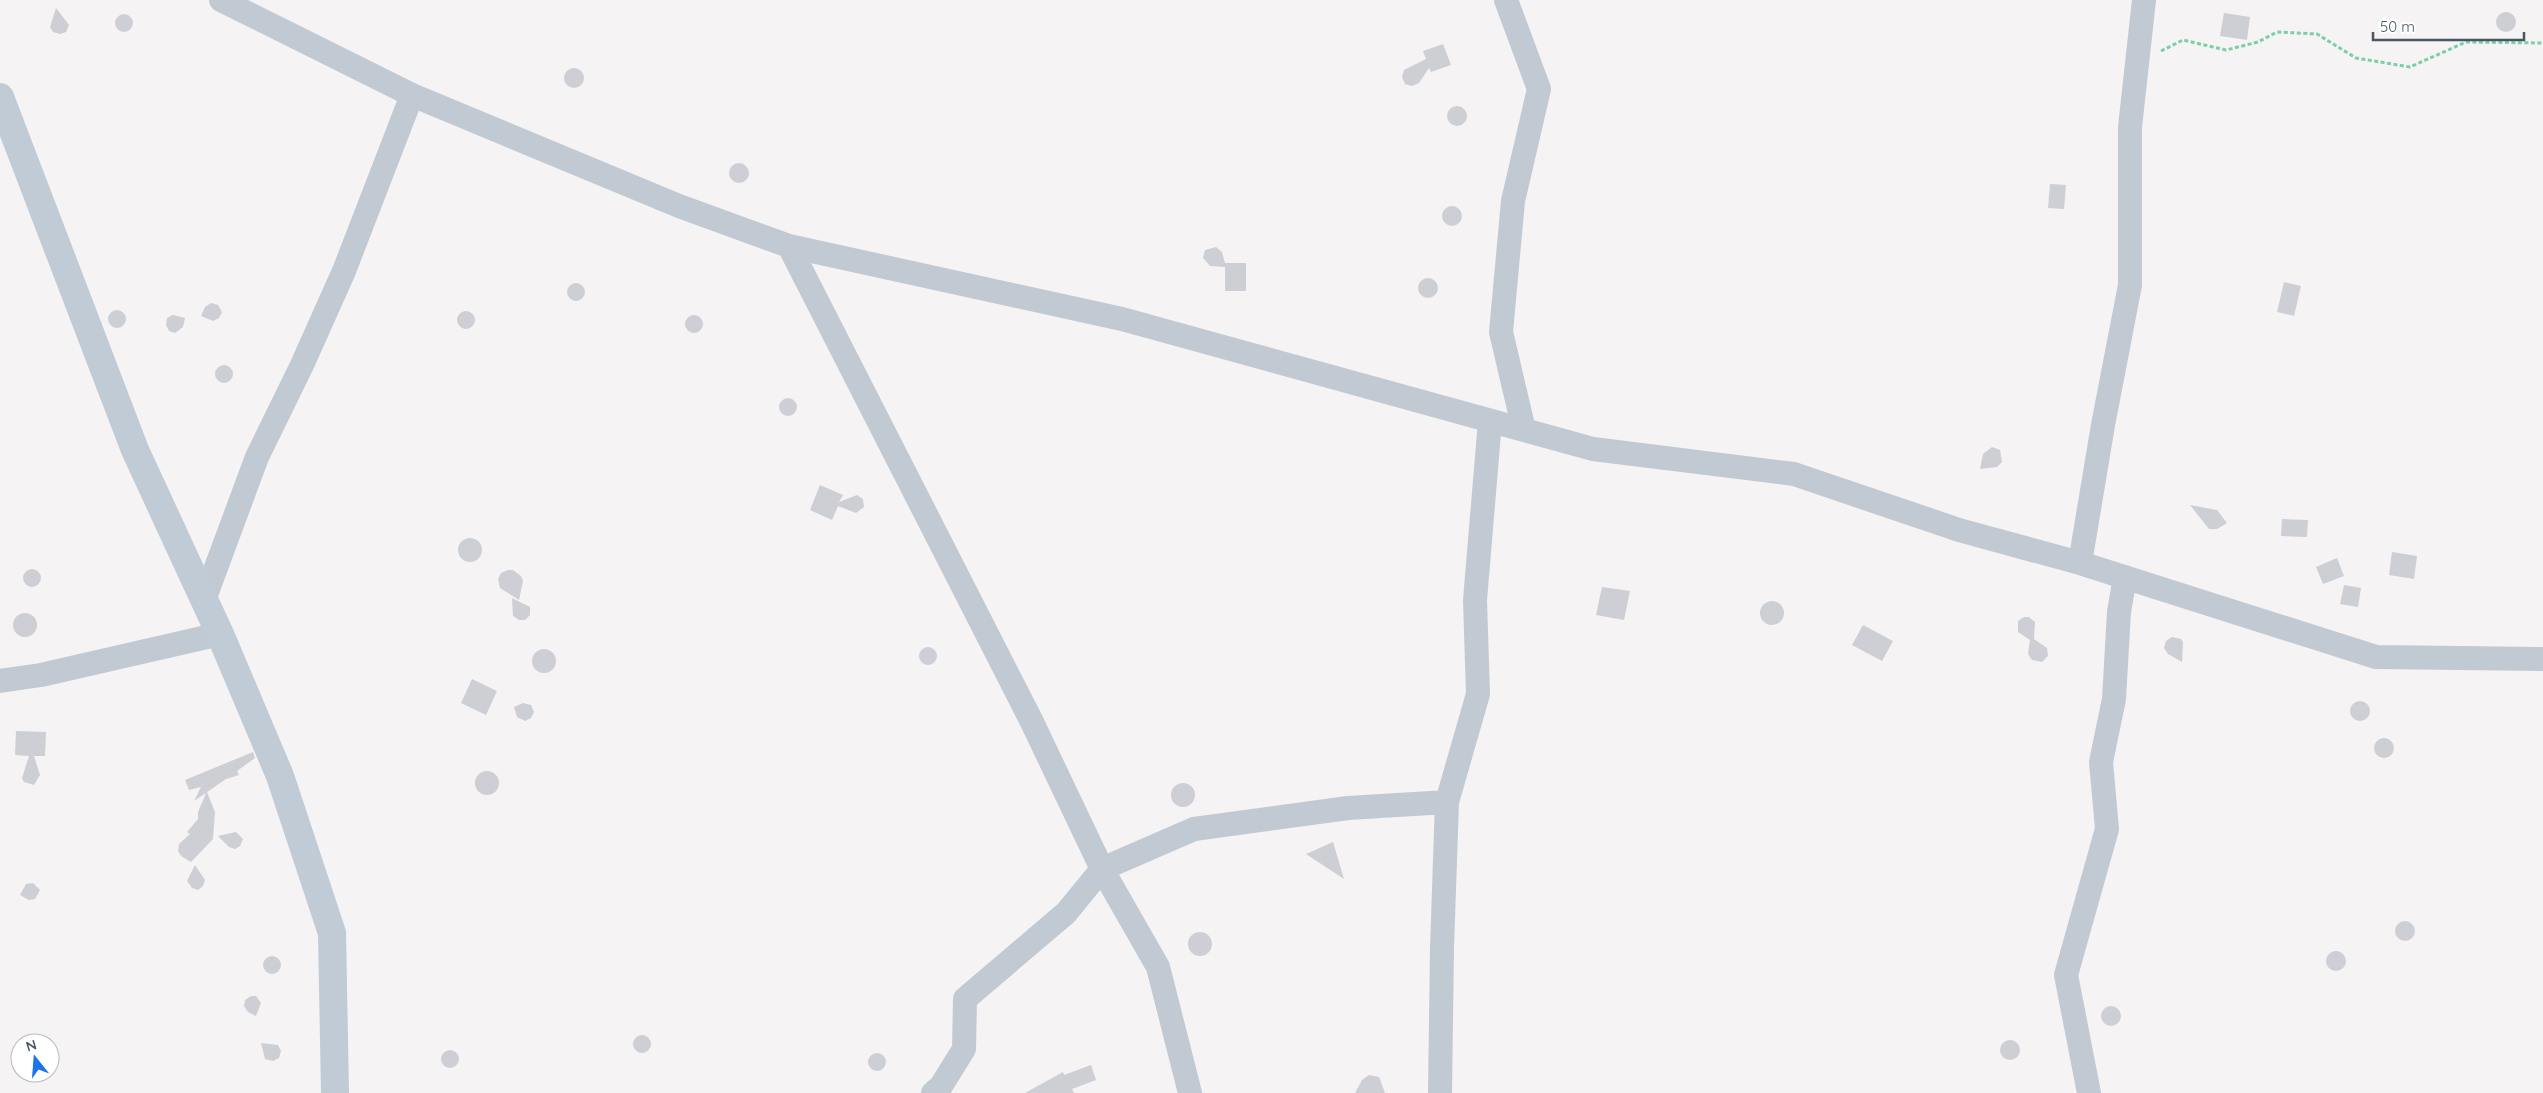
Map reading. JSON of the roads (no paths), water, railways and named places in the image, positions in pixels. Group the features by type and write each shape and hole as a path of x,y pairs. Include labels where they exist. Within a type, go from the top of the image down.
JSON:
{"street":[{"path":"221,0 412,95 679,206 789,246 1122,319 1594,449 1794,474 1959,530 2080,563 2376,657 2543,658"},
{"path":"1506,0 1539,89 1513,202 1501,332 1524,430"},
{"path":"2080,563 2103,425 2130,285 2130,127 2144,0"},
{"path":"204,600 257,457 302,365 344,271 412,95"},
{"path":"0,97 135,450 220,634 280,776 332,933 335,1093"},
{"path":"789,246 1031,720 1102,869 1158,967 1190,1093"},
{"path":"1440,1093 1447,802 1478,694 1475,600 1490,421"},
{"path":"2090,1093 2066,975 2107,829 2101,762 2114,699 2119,612 2124,577"},
{"path":"0,681 42,675 220,634"},
{"path":"933,1093 941,1086 964,1049 966,999 1066,913 1102,869 1194,829 1348,808 1447,802"}]}
